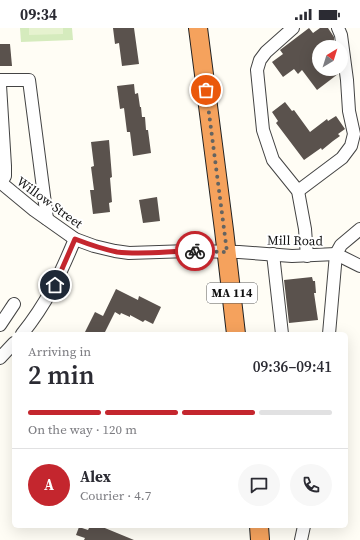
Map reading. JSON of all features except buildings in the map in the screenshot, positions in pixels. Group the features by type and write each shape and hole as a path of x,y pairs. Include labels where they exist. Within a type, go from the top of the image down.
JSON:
{"highway":[{"name":"MA 114","path":"198,28 236,332"},
{"path":"259,528 260,540"}],"street":[{"path":"293,28 266,52 260,60 257,70 263,130 273,160 298,191 305,229 307,256"},
{"path":"298,191 342,158 350,146 354,134 349,111 348,80 341,35 338,28"},
{"path":"0,80 29,80 46,219"},
{"path":"0,85 6,166 5,176 1,183"},
{"name":"Willow Street","path":"1,183 46,219 75,239 94,246 129,253 189,251 227,252"},
{"path":"329,332 336,254 341,245 360,229"},
{"path":"24,332 41,309 60,276 75,239"},
{"name":"Mill Road","path":"227,252 307,256 336,254 360,266"},
{"path":"273,254 282,332"},
{"path":"0,325 14,304"},
{"path":"0,358 12,345"},
{"path":"301,540 304,528"}],"green space":[{"path":"20,28 72,28 73,40 21,42"},
{"path":"29,28 63,28 63,34 29,35"}],"way so far":[{"path":"195,251 227,252 206,90"}],"route":[{"path":"55,285 75,239 94,246 129,253 195,251"}]}
